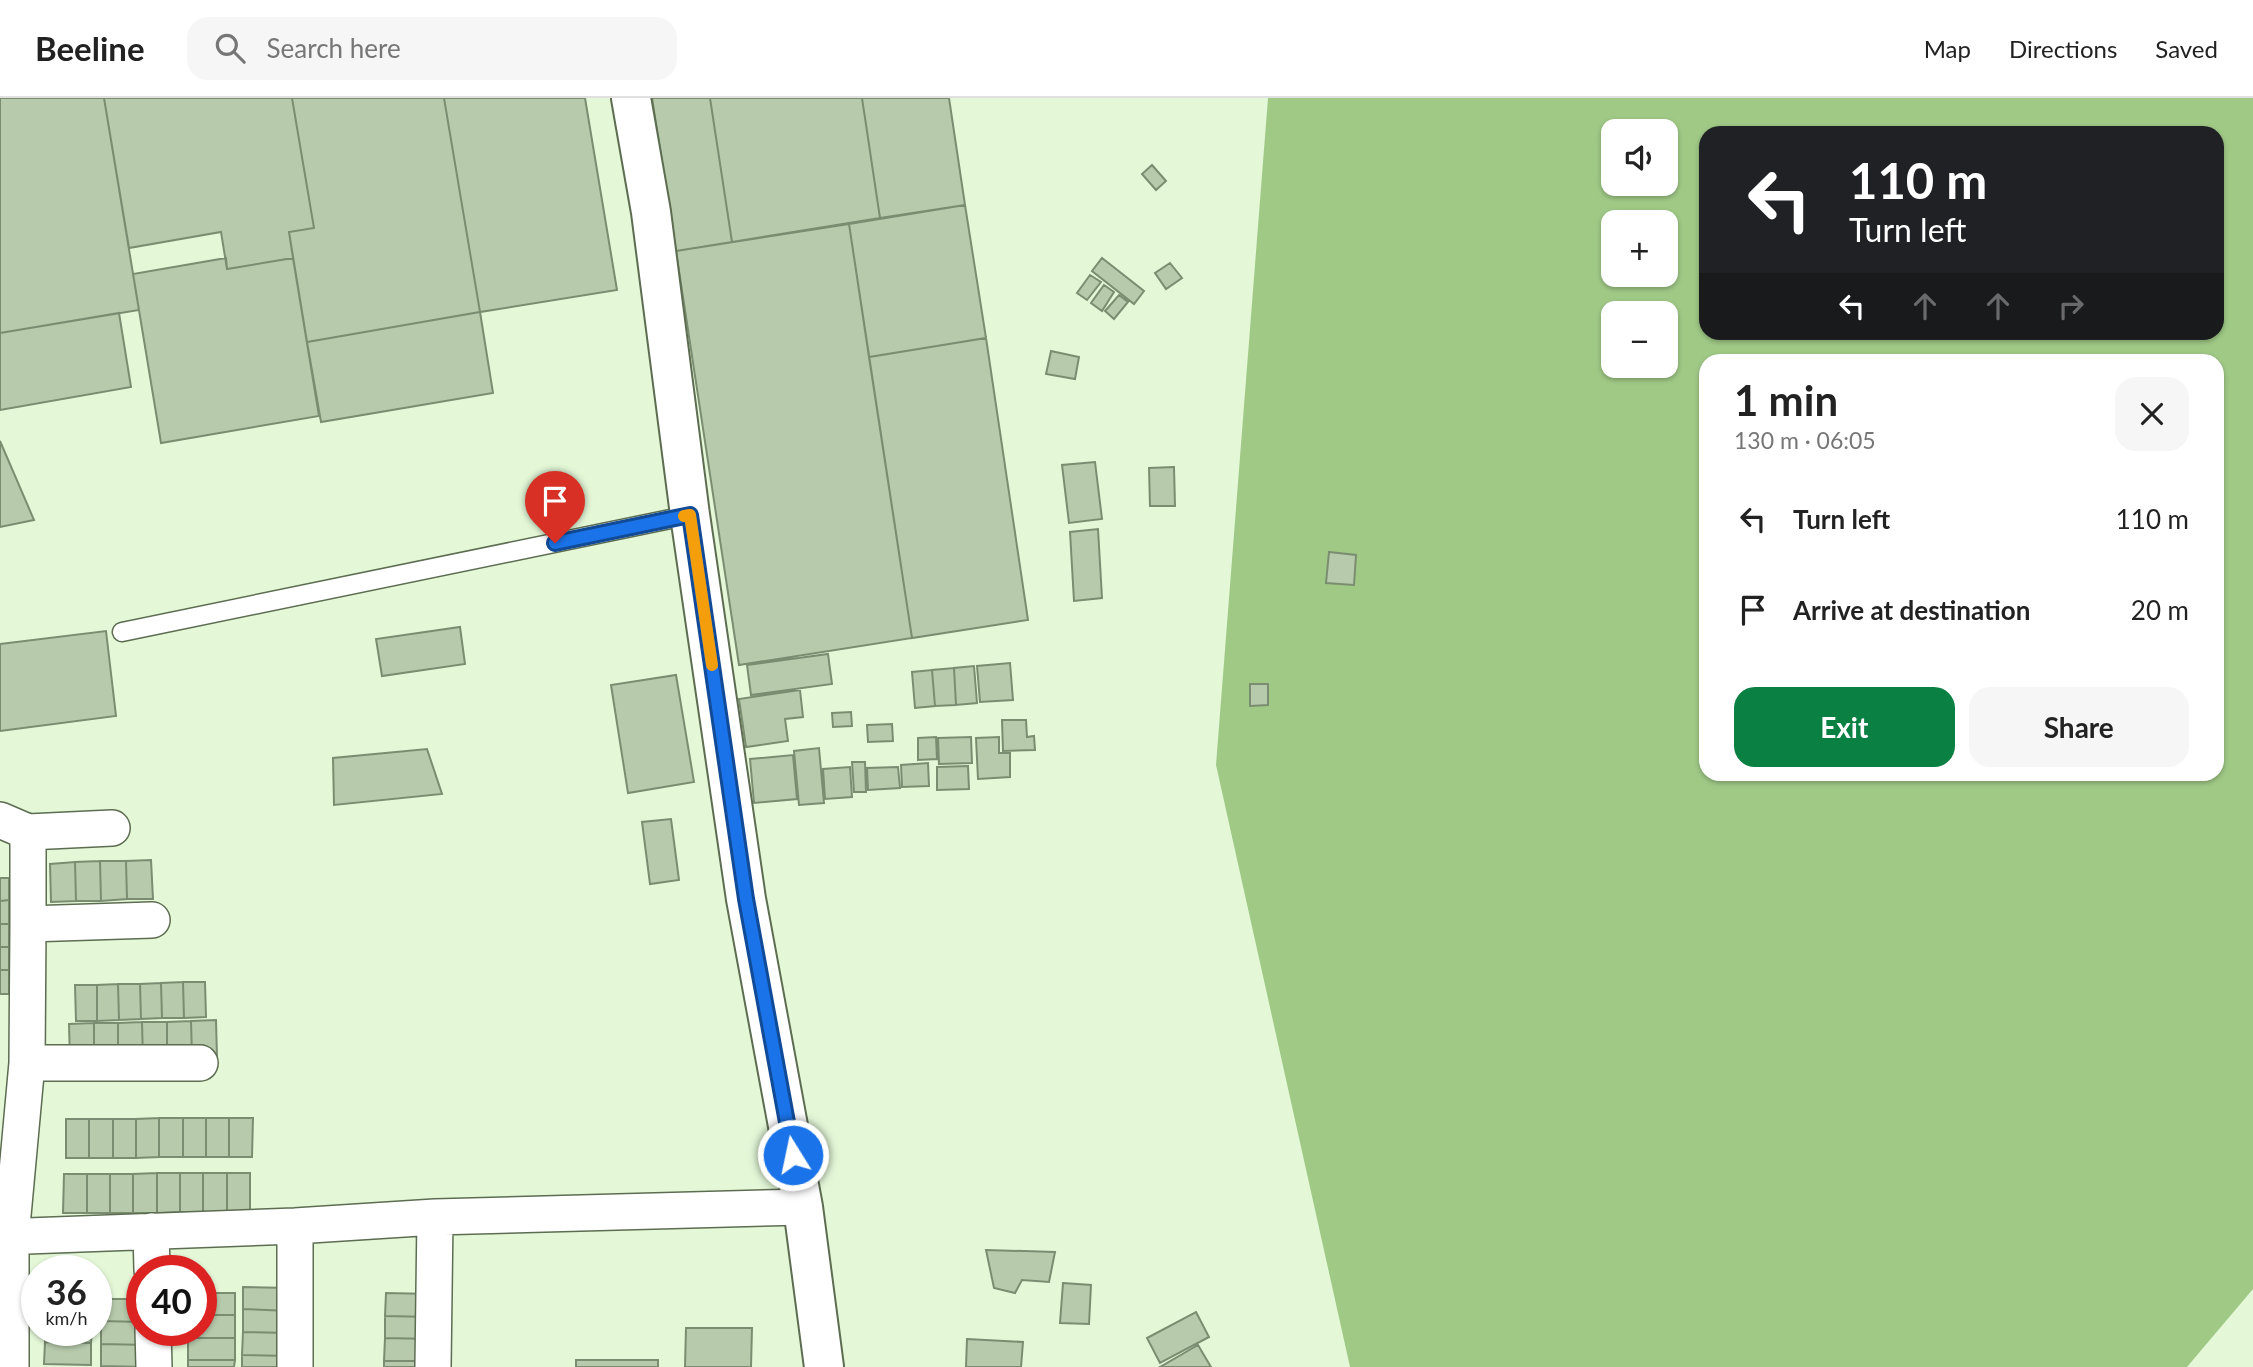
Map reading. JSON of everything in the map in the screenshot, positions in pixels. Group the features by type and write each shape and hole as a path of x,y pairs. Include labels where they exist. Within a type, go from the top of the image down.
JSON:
{"street":[{"path":"631,98 651,212 690,515 746,899 803,1207 824,1367"},
{"path":"11,1367 5,1237 27,1063 28,924 14,826 112,828"},
{"path":"28,924 152,920"},
{"path":"27,1063 200,1063"},
{"path":"5,1237 295,1226 435,1217 803,1207"},
{"path":"433,1367 435,1217"},
{"path":"295,1226 295,1367"},
{"path":"152,1231 152,1255"},
{"path":"153,1346 154,1367"}],"lane":[{"path":"122,632 690,515"}],"green space":[{"path":"1268,98 2253,98 2253,1289 2187,1367 1350,1367 1216,765"}],"building":[{"path":"0,98 104,98 139,310 0,333"},
{"path":"104,98 292,98 314,228 289,232 293,258 227,269 221,232 129,248"},
{"path":"292,98 444,98 480,312 307,342 289,232 314,228"},
{"path":"444,98 585,98 617,290 480,312"},
{"path":"652,98 710,98 732,242 676,251"},
{"path":"710,98 862,98 880,218 732,242"},
{"path":"862,98 949,98 965,205 880,218"},
{"path":"1152,165 1166,181 1156,190 1142,174"},
{"path":"965,205 986,338 869,357 849,224"},
{"path":"849,224 912,638 739,665 676,251"},
{"path":"226,258 227,269 293,258 319,416 161,443 133,274"},
{"path":"1102,258 1144,291 1134,304 1092,271"},
{"path":"1170,263 1182,278 1166,289 1155,273"},
{"path":"1090,275 1101,282 1087,300 1077,293"},
{"path":"1104,285 1114,292 1102,311 1091,303"},
{"path":"1119,295 1128,302 1114,319 1105,311"},
{"path":"480,312 493,393 321,422 307,342"},
{"path":"119,313 131,387 0,410 0,333"},
{"path":"986,338 1028,620 912,638 869,357"},
{"path":"1051,351 1079,357 1075,379 1046,374"},
{"path":"0,441 34,520 0,527"},
{"path":"1095,462 1102,519 1069,523 1062,465"},
{"path":"1174,467 1175,506 1150,506 1149,468"},
{"path":"1098,529 1102,598 1074,601 1070,532"},
{"path":"1329,552 1356,555 1354,585 1326,583"},
{"path":"460,627 465,664 382,676 376,639"},
{"path":"106,631 116,716 0,731 0,644"},
{"path":"828,654 832,684 751,695 747,665"},
{"path":"1010,663 1013,700 980,702 977,666"},
{"path":"974,666 977,703 956,705 954,668"},
{"path":"954,668 956,705 935,706 932,670"},
{"path":"932,670 935,706 915,708 912,672"},
{"path":"676,675 694,782 628,793 611,685"},
{"path":"1250,684 1268,684 1268,705 1250,706"},
{"path":"800,690 803,717 785,719 788,741 746,747 739,699"},
{"path":"851,712 852,726 833,727 832,713"},
{"path":"1002,720 1026,720 1027,737 1034,736 1035,750 1003,751"},
{"path":"892,724 893,741 868,742 867,725"},
{"path":"936,737 937,759 918,760 918,738"},
{"path":"971,737 972,763 939,764 938,738"},
{"path":"999,737 999,753 1010,753 1010,777 978,779 976,738"},
{"path":"819,748 824,803 799,805 794,751"},
{"path":"427,749 442,794 334,805 333,758"},
{"path":"793,755 797,799 754,803 750,759"},
{"path":"852,762 865,762 866,792 854,792"},
{"path":"928,763 929,786 902,787 901,765"},
{"path":"968,766 969,789 937,790 937,767"},
{"path":"850,767 852,797 825,799 823,769"},
{"path":"898,767 900,788 868,790 867,768"},
{"path":"671,819 679,880 650,884 642,822"},
{"path":"151,860 153,899 127,899 126,861"},
{"path":"100,861 126,861 127,899 101,901"},
{"path":"100,861 101,901 76,901 75,862"},
{"path":"75,862 76,901 51,902 50,864"},
{"path":"0,878 9,878 9,900 0,901"},
{"path":"9,900 9,924 0,924 0,901"},
{"path":"0,924 9,924 9,947 0,947"},
{"path":"0,947 9,947 9,970 0,970"},
{"path":"0,970 9,970 9,994 0,994"},
{"path":"183,982 205,982 206,1017 184,1018"},
{"path":"183,982 184,1018 162,1018 161,983"},
{"path":"161,983 162,1018 141,1019 140,984"},
{"path":"118,984 140,984 141,1019 119,1020"},
{"path":"118,984 119,1020 97,1021 97,985"},
{"path":"75,985 97,985 97,1021 76,1021"},
{"path":"216,1020 217,1057 192,1057 191,1021"},
{"path":"191,1021 192,1057 167,1058 167,1022"},
{"path":"142,1022 167,1022 167,1058 143,1059"},
{"path":"142,1022 143,1059 118,1059 118,1023"},
{"path":"94,1023 94,1060 70,1060 69,1024"},
{"path":"94,1023 118,1023 118,1059 94,1060"},
{"path":"159,1118 183,1118 183,1157 159,1157"},
{"path":"159,1118 159,1157 136,1158 136,1119"},
{"path":"183,1118 206,1118 206,1157 183,1157"},
{"path":"206,1118 229,1118 229,1157 206,1157"},
{"path":"229,1118 253,1118 252,1157 229,1157"},
{"path":"66,1119 89,1119 89,1158 66,1158"},
{"path":"89,1119 113,1119 113,1158 89,1158"},
{"path":"113,1119 136,1119 136,1158 113,1158"},
{"path":"157,1173 180,1173 180,1212 157,1213"},
{"path":"157,1173 157,1213 133,1213 133,1174"},
{"path":"180,1173 203,1173 203,1212 180,1212"},
{"path":"203,1173 227,1173 227,1212 203,1212"},
{"path":"227,1173 250,1173 250,1212 227,1212"},
{"path":"64,1174 87,1174 87,1213 63,1213"},
{"path":"87,1174 110,1174 110,1213 87,1213"},
{"path":"110,1174 133,1174 133,1213 110,1213"},
{"path":"986,1250 1055,1252 1049,1282 1022,1280 1015,1293 994,1288"},
{"path":"1063,1283 1091,1285 1089,1324 1060,1323"},
{"path":"243,1287 290,1288 289,1311 243,1309"},
{"path":"217,1293 235,1293 235,1315 217,1315"},
{"path":"386,1293 432,1294 432,1317 385,1316"},
{"path":"112,1299 126,1299 126,1322 112,1321"},
{"path":"243,1309 289,1311 289,1333 243,1332"},
{"path":"1196,1312 1209,1337 1160,1363 1147,1338"},
{"path":"217,1315 235,1315 235,1338 217,1338"},
{"path":"385,1316 432,1317 431,1339 385,1338"},
{"path":"112,1321 126,1322 126,1345 112,1344"},
{"path":"686,1328 752,1328 751,1367 685,1367"},
{"path":"243,1332 289,1333 288,1356 242,1355"},
{"path":"217,1338 235,1338 235,1360 188,1360 188,1346 217,1346"},
{"path":"385,1338 431,1339 431,1361 384,1361"},
{"path":"967,1339 1023,1342 1021,1367 966,1367"},
{"path":"1198,1345 1211,1367 1160,1367"},
{"path":"45,1346 91,1346 91,1365 44,1364"},
{"path":"101,1346 148,1346 147,1367 101,1366"},
{"path":"242,1355 288,1356 288,1367 242,1367"},
{"path":"188,1360 235,1360 234,1367 188,1367"},
{"path":"576,1360 658,1360 658,1367 576,1367"},
{"path":"384,1361 431,1361 431,1367 384,1367"}],"slow traffic":[{"path":"684,516 690,515 712,665"}],"route":[{"path":"555,543 690,515 746,899 793,1155"}]}
